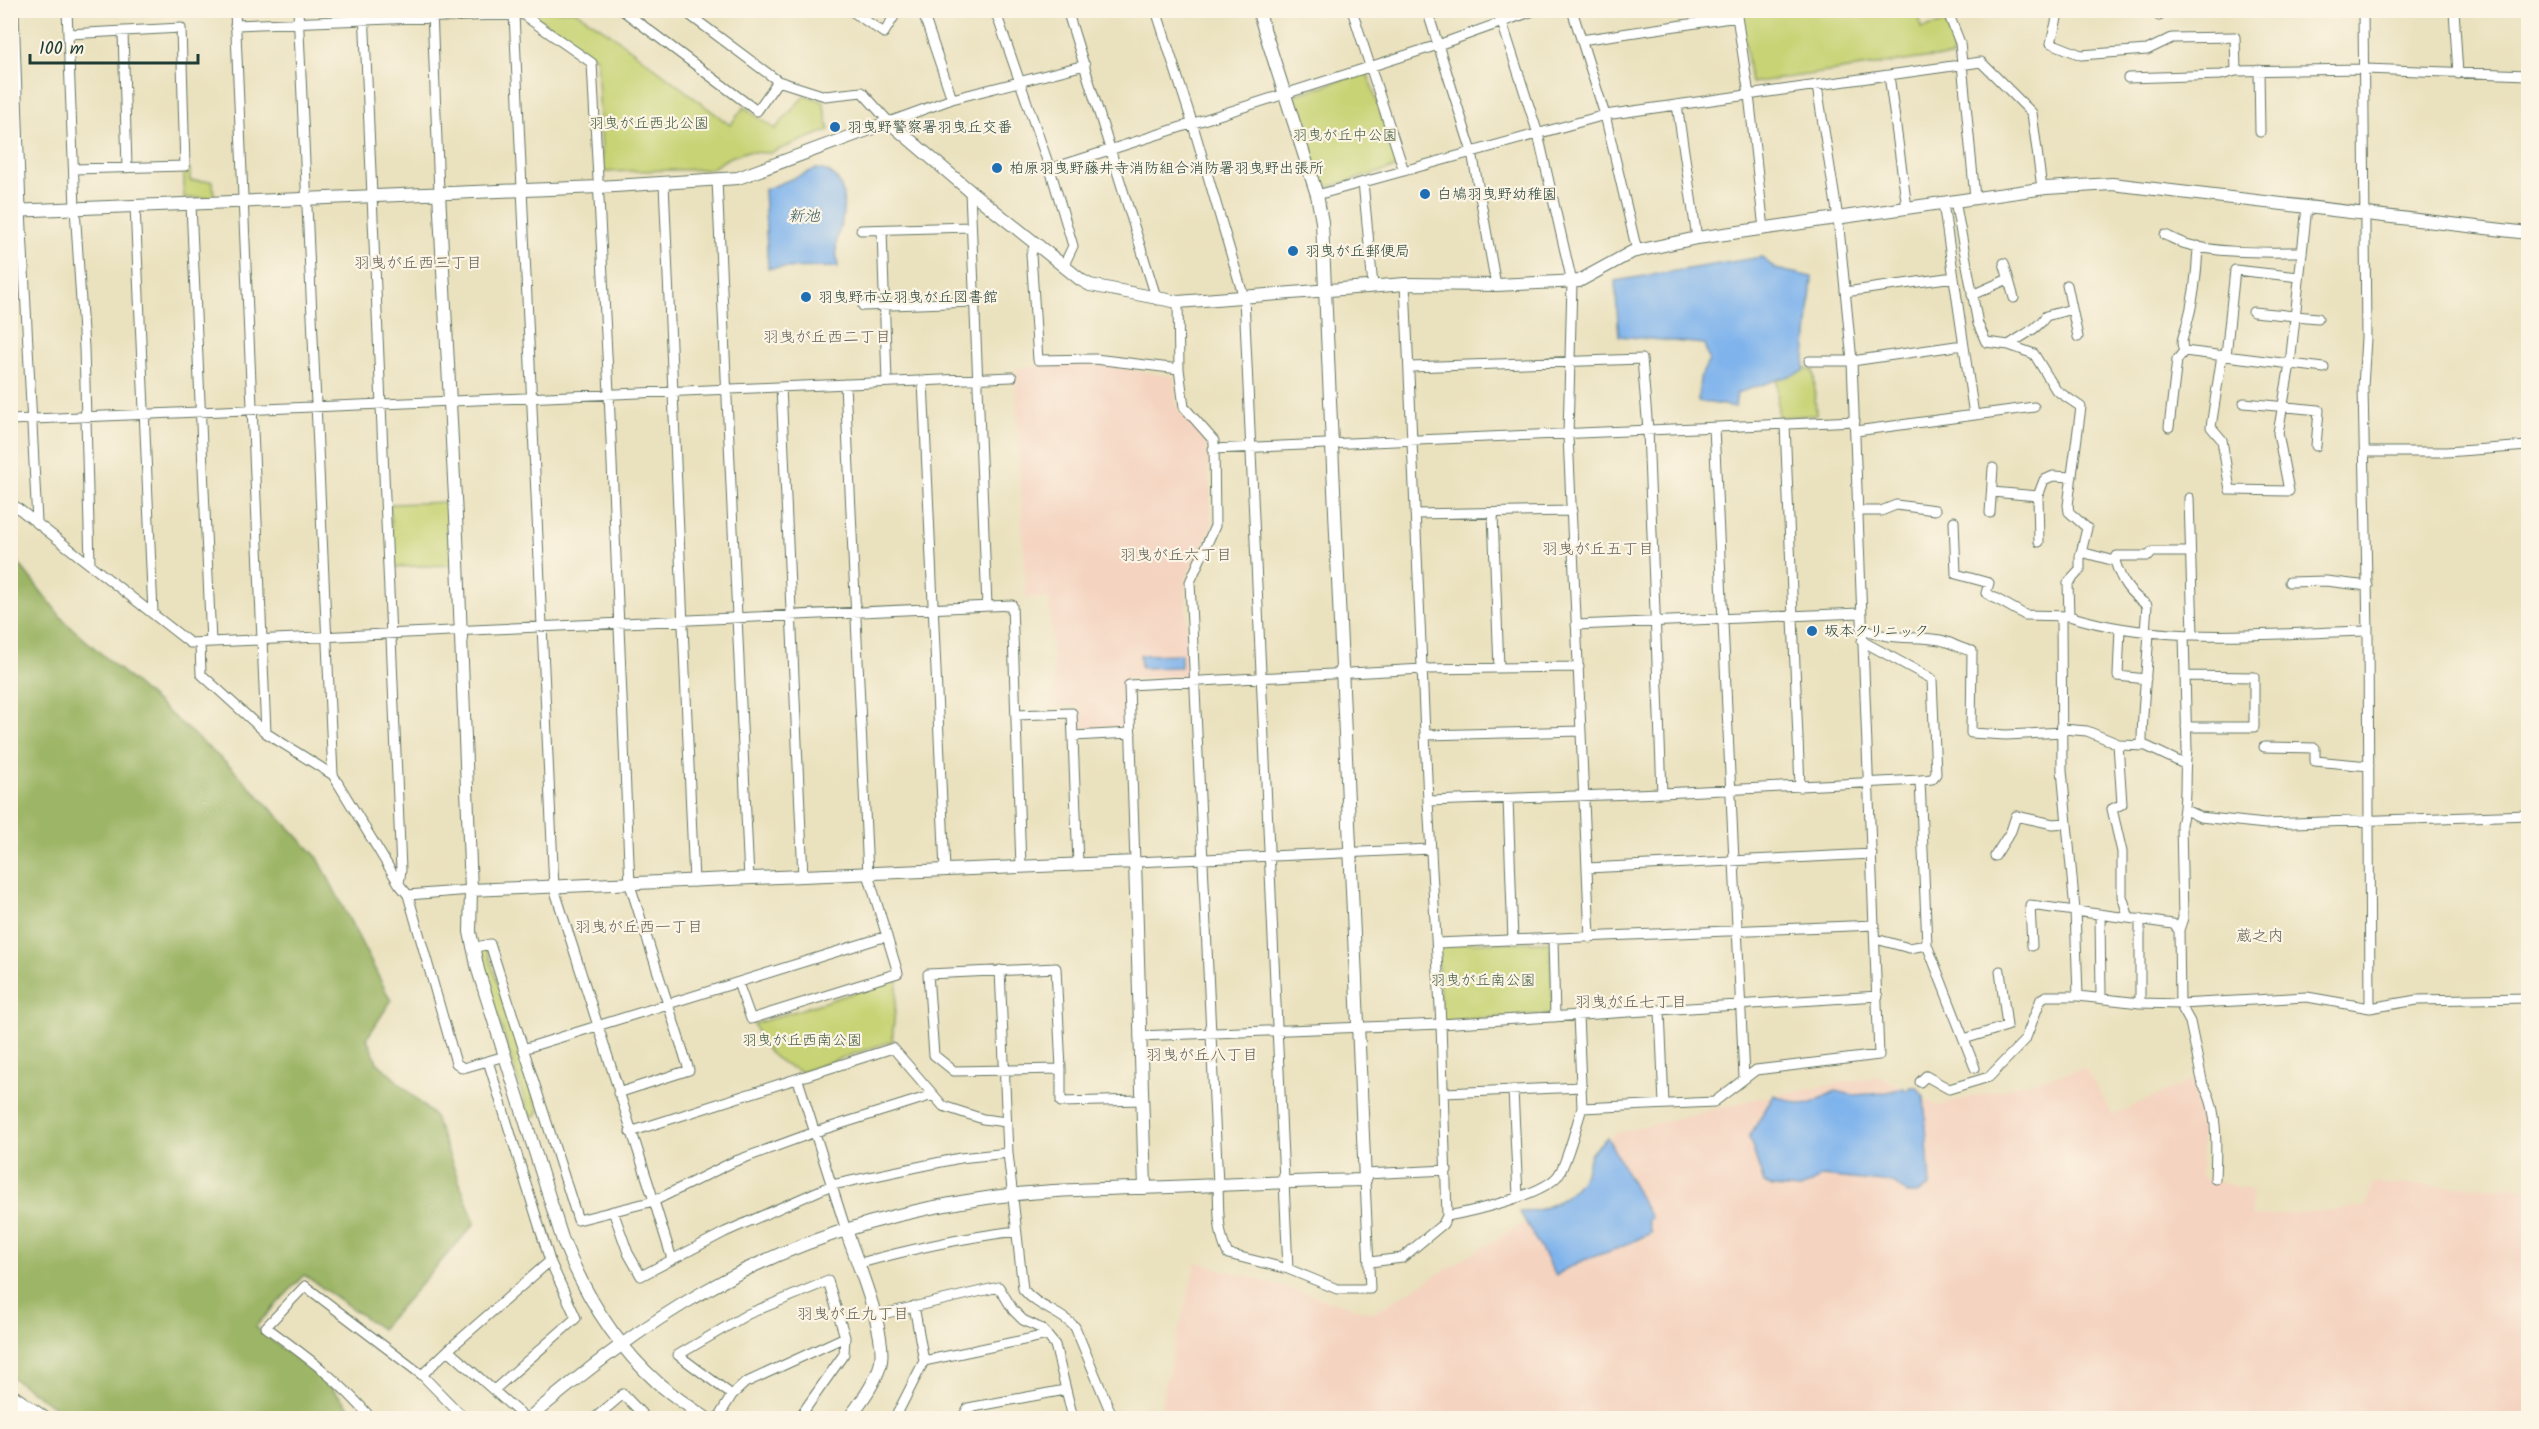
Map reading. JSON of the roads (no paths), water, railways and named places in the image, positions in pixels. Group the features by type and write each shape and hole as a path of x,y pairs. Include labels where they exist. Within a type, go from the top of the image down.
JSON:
{"main road":[{"path":"10,1395 43,1419"}],"street":[{"path":"14,10 16,210 32,419 37,522"},
{"path":"67,10 75,208 84,348 90,563"},
{"path":"235,10 266,733"},
{"path":"298,10 333,775"},
{"path":"622,10 757,111 778,81"},
{"path":"683,10 778,81 825,96 862,92 889,122 1064,267 1090,285 1157,300 1178,302 1244,298 1326,289 1405,284 1496,285 1572,282 1587,278 1637,251 1697,238 2042,188 2112,184 2529,232"},
{"path":"695,19 702,10"},
{"path":"850,10 884,33 898,10"},
{"path":"922,10 952,99"},
{"path":"995,10 1050,169 1073,246 1064,267"},
{"path":"1067,10 1157,300"},
{"path":"1156,10 1244,298 1288,1269"},
{"path":"1178,302 1179,369 1184,407 1214,441 1215,526 1190,582 1221,1238 1228,1254 1288,1269 1337,1289 1370,1289 1322,222 1317,195 1258,10"},
{"path":"1352,10 1404,171"},
{"path":"1427,10 1472,152 1496,285"},
{"path":"1498,10 1538,134 1572,282 1568,435 1590,938"},
{"path":"1050,169 1438,45 1536,10"},
{"path":"1572,10 1605,115 1637,251"},
{"path":"1947,10 1960,43 1960,65 1975,198"},
{"path":"2059,10 2051,44 2081,55 2147,50 2172,38 2235,37 2236,71"},
{"path":"2363,10 2366,215 2366,338 2363,387 2368,586 2370,1008"},
{"path":"2454,10 2458,74"},
{"path":"432,14 461,632 472,948 562,1238 577,1275 592,1302 621,1343 659,1384 706,1419"},
{"path":"514,14 554,888 672,1259"},
{"path":"236,25 298,23 364,15 522,14 592,63 630,885 689,1070 618,1093"},
{"path":"1581,40 1737,14 1749,95 1764,229"},
{"path":"364,15 392,634 401,870 399,884"},
{"path":"68,34 181,28 185,166 74,169"},
{"path":"123,32 127,168"},
{"path":"1317,195 1605,115 1981,62 2032,113 2042,188"},
{"path":"16,210 191,205 307,198 599,187 738,178 952,99 1085,65"},
{"path":"2128,78 2221,75 2236,71 2259,70 2365,69 2529,75"},
{"path":"2259,70 2260,132"},
{"path":"1889,75 1907,208"},
{"path":"1582,1108 1713,1102 1756,1070 1880,1055 1860,613 1856,426 1852,361 1838,218 1817,86"},
{"path":"1677,105 1697,238"},
{"path":"717,180 739,618 749,879"},
{"path":"1363,182 1373,286"},
{"path":"664,183 694,882"},
{"path":"970,191 987,606"},
{"path":"1949,202 1954,277 1974,415"},
{"path":"1949,202 1978,324 1986,342 2009,345 2034,354 2056,390 2081,407 2082,414 2068,505 2069,512 2087,528 2081,552 2080,570 2068,583 2062,731 2062,770 2075,910 2078,996"},
{"path":"191,205 212,642"},
{"path":"135,206 153,613"},
{"path":"2299,277 2235,270 2224,356 2211,427 2222,440 2230,490 2289,492 2278,433 2290,364 2307,207"},
{"path":"861,230 971,227"},
{"path":"882,230 888,382"},
{"path":"2165,235 2185,244 2198,246 2258,252 2302,252"},
{"path":"1035,245 1031,254 1038,360 1095,359 1179,369"},
{"path":"2184,351 2181,344 2193,303 2198,246"},
{"path":"2004,263 2014,298"},
{"path":"1845,292 1954,277"},
{"path":"1972,295 2008,279"},
{"path":"1370,1262 1402,1258 1443,1224 1447,1216 1442,1024 1428,801 1405,284"},
{"path":"2067,285 2078,337"},
{"path":"863,306 974,302"},
{"path":"2009,345 2039,326 2046,316 2072,309"},
{"path":"2253,312 2318,318"},
{"path":"1809,360 1852,361 1963,345"},
{"path":"2184,351 2324,368"},
{"path":"2169,427 2177,360 2184,351"},
{"path":"1410,367 1642,359 1648,430 1662,793"},
{"path":"10,420 1012,377"},
{"path":"923,381 945,870"},
{"path":"738,983 751,1019 898,973 868,874 845,384"},
{"path":"781,387 803,877"},
{"path":"2244,404 2319,410 2316,446"},
{"path":"1213,448 1568,435 1785,424 1856,426 2034,407"},
{"path":"1785,424 1800,787"},
{"path":"1714,427 1744,1078"},
{"path":"2365,452 2446,452 2529,446"},
{"path":"1990,513 1993,468"},
{"path":"2039,542 2038,496 2044,480 2053,476 2072,477"},
{"path":"1992,492 2038,496"},
{"path":"2189,498 2189,552 2193,589 2185,676 2185,810 2181,824 2183,918 2179,930 2180,1004 2190,1022 2203,1085 2210,1100 2216,1142 2215,1179"},
{"path":"10,502 190,643 1012,605 1022,867"},
{"path":"1858,511 1881,511 1896,505 1935,510"},
{"path":"1415,514 1572,511"},
{"path":"1493,514 1499,668"},
{"path":"1954,521 1956,574 1989,583 1986,593 2025,615 2065,616 2120,628 2189,635 2368,631"},
{"path":"2081,552 2115,561"},
{"path":"2142,746 2147,605 2127,588 2120,578 2115,561 2117,556 2149,556 2152,552 2189,552"},
{"path":"2289,582 2326,581 2368,586"},
{"path":"1576,625 1860,613"},
{"path":"1861,628 1885,637 1942,640 1959,649 1972,651 1971,733 2006,735 2086,731 2118,744 2142,746 2184,764"},
{"path":"2120,628 2118,676 2146,679"},
{"path":"1428,801 1800,787 1932,779 1936,774 1932,679 1862,641"},
{"path":"200,643 201,674 266,733 333,775 399,884 408,895 456,1063 464,1068 505,1056"},
{"path":"1145,1188 1129,685 1423,669 1579,667"},
{"path":"2185,676 2254,677 2254,727 2186,727"},
{"path":"1016,715 1072,713 1078,864"},
{"path":"1426,735 1581,731"},
{"path":"1073,736 1131,733"},
{"path":"2118,744 2122,804 2112,809 2122,852 2122,896 2129,918"},
{"path":"2264,747 2315,748 2315,761 2369,766"},
{"path":"1920,780 1927,945 1975,1068"},
{"path":"1508,799 1513,941"},
{"path":"2185,810 2200,817 2265,824 2529,815"},
{"path":"1995,856 2011,831 2016,816 2053,824 2066,823"},
{"path":"408,895 471,890 1431,849"},
{"path":"1587,867 1872,854"},
{"path":"2032,946 2030,905 2173,924 2179,930"},
{"path":"2100,914 2101,997"},
{"path":"2140,920 2140,1003"},
{"path":"1437,943 1875,925"},
{"path":"523,1049 887,936"},
{"path":"1876,939 1909,948 1927,945"},
{"path":"1553,940 1555,1017"},
{"path":"472,948 490,944 578,1220 654,1201 733,1162 815,1132 933,1095"},
{"path":"1061,1069 1005,1072 954,1071 934,1054 928,975 1056,968 1061,1069 1061,1102 1142,1100"},
{"path":"1000,970 1011,1195 1023,1289 1033,1302 1064,1317 1075,1327 1113,1419"},
{"path":"1964,1038 2007,1026 2000,971"},
{"path":"1139,1036 1442,1024 1878,996"},
{"path":"1920,1082 1926,1076 1949,1089 1989,1077 2025,1040 2041,999 2046,996 2101,997 2140,1003 2180,1004 2307,997 2370,1008 2417,1000 2529,998"},
{"path":"1660,1011 1664,1104"},
{"path":"1447,1216 1477,1211 1518,1196 1543,1186 1559,1175 1582,1108 1578,1015"},
{"path":"630,1132 893,1048 943,1106 983,1119 1006,1122"},
{"path":"488,1061 550,1261 576,1318 494,1390"},
{"path":"798,1080 880,1338 880,1364 863,1399 849,1419"},
{"path":"1444,1093 1582,1087"},
{"path":"1513,1090 1518,1196"},
{"path":"525,1121 544,1116"},
{"path":"613,1211 628,1253 641,1276 778,1207 832,1185 960,1158 1008,1153"},
{"path":"448,1350 527,1419 621,1343 708,1289 788,1251 846,1230 942,1205 1011,1195 1285,1182 1447,1170"},
{"path":"857,1264 912,1248 971,1236 1016,1232"},
{"path":"422,1376 448,1350 550,1261"},
{"path":"732,1395 678,1355 748,1314 828,1281 845,1337 844,1353 800,1419"},
{"path":"371,1419 348,1390 314,1361 266,1327 305,1286 422,1376 464,1419"},
{"path":"874,1316 999,1287 1012,1310 1023,1320 1042,1329 1055,1345 1073,1419"},
{"path":"909,1419 897,1416 924,1361 914,1306"},
{"path":"924,1361 1047,1335"},
{"path":"718,1419 732,1395 745,1383 845,1337"},
{"path":"962,1419 968,1408 1065,1390"},
{"path":"595,1419 623,1394 646,1419"}],"water":[{"name":"新池","path":"816,169 832,174 841,186 843,194 842,222 836,245 838,267 768,268 764,190"},
{"path":"1761,257 1776,269 1812,277 1804,371 1737,393 1735,407 1698,401 1700,378 1709,360 1704,344 1619,336 1615,281"},
{"path":"1181,654 1181,667 1141,668 1140,655"},
{"path":"1910,1087 1917,1087 1924,1097 1930,1186 1917,1193 1907,1193 1893,1183 1822,1176 1801,1189 1772,1187 1764,1183 1749,1137 1774,1095 1800,1104 1812,1103 1835,1091 1854,1095 1883,1093 1904,1088 1904,1090 1909,1090"},
{"path":"1607,1137 1651,1218 1647,1220 1651,1233 1579,1262 1556,1276 1520,1212 1549,1206 1566,1196 1580,1182 1592,1152"}],"place":[{"name":"羽曳野警察署羽曳丘交番","path":"835,127"},
{"name":"柏原羽曳野藤井寺消防組合消防署羽曳野出張所","path":"997,168"},
{"name":"白鳩羽曳野幼稚園","path":"1425,194"},
{"name":"羽曳が丘郵便局","path":"1293,251"},
{"name":"羽曳野市立羽曳が丘図書館","path":"806,297"},
{"name":"坂本クリニック","path":"1812,631"}],"district":[{"name":"羽曳が丘西三丁目","path":"418,262"},
{"name":"羽曳が丘西二丁目","path":"827,336"},
{"name":"羽曳が丘五丁目","path":"1598,548"},
{"name":"羽曳が丘六丁目","path":"1176,554"},
{"name":"羽曳が丘西一丁目","path":"639,926"},
{"name":"蔵之内","path":"2260,935"},
{"name":"羽曳が丘七丁目","path":"1631,1001"},
{"name":"羽曳が丘八丁目","path":"1202,1054"},
{"name":"羽曳が丘九丁目","path":"853,1313"}],"park label":[{"name":"羽曳が丘西北公園","path":"649,123"},
{"name":"羽曳が丘中公園","path":"1345,135"},
{"name":"羽曳が丘南公園","path":"1483,980"},
{"name":"羽曳が丘西南公園","path":"802,1040"}]}
